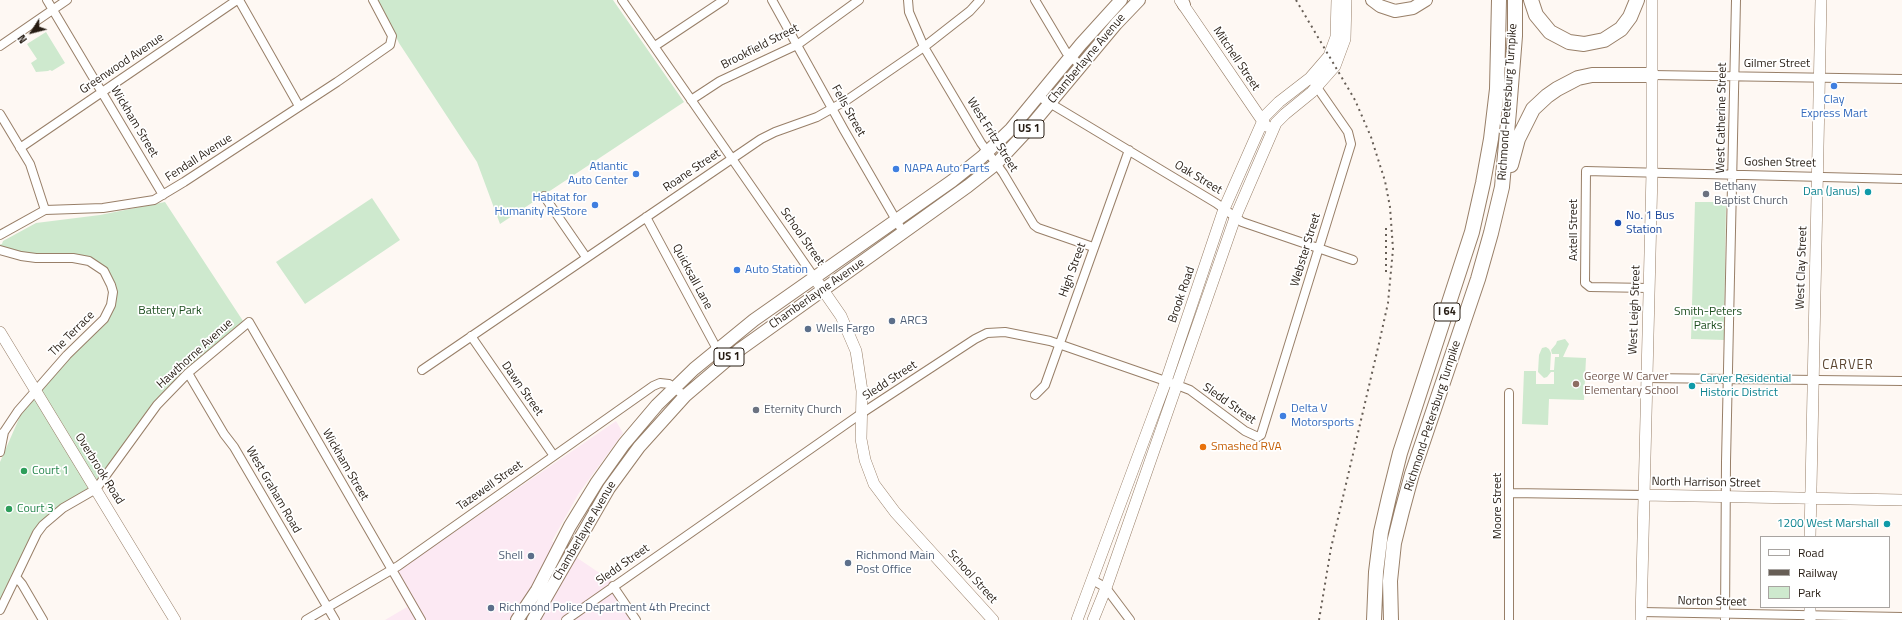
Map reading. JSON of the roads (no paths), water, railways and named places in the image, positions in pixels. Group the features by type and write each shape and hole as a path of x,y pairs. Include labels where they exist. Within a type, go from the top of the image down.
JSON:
{"highway":[{"name":"Richmond-Petersburg Turnpike","path":"1374,620 1376,572 1381,532 1389,497 1400,453 1470,239 1483,183 1491,139 1497,89 1499,0"},
{"name":"Richmond-Petersburg Turnpike","path":"1391,620 1390,581 1394,543 1402,511 1412,474 1478,279 1502,187 1510,111 1515,36 1515,0"},
{"path":"1531,0 1536,14 1550,32 1569,42 1584,44 1604,40 1621,29 1630,17 1637,0"},
{"path":"1502,187 1508,175 1518,139 1525,123 1533,109 1547,96 1578,78 1592,75 1652,75"}],"main road":[{"name":"Chamberlayne Avenue","path":"1101,22 1114,0"},
{"name":"Chamberlayne Avenue","path":"517,620 537,590 570,526 597,482 640,425 675,387 717,349 754,320 952,181 988,153 1101,22 1122,0"},
{"name":"Chamberlayne Avenue","path":"533,620 550,592 587,523 609,488 639,447 685,396 730,356 996,164 1050,103 1116,24 1139,0"},
{"name":"Brook Road","path":"1093,620 1106,588 1224,209 1262,121 1267,113 1310,78 1326,60 1334,43 1337,0"},
{"name":"Brook Road","path":"1077,620 1235,218 1271,133 1282,116 1317,87 1333,70 1342,52 1346,33 1346,0"},
{"path":"1372,0 1380,6 1395,11 1413,8 1426,0"},
{"name":"West Leigh Street","path":"1642,616 1643,495 1652,172 1652,0"},
{"name":"West Clay Street","path":"1810,536 1812,380 1818,176 1820,0"},
{"name":"Mitchell Street","path":"1182,2 1271,133"},
{"name":"School Street","path":"814,277 841,316 856,352 862,376 862,450 874,484 896,512 993,620"},
{"name":"Overbrook Road","path":"0,332 35,392 96,489 175,620"},
{"name":"North Harrison Street","path":"1643,495 1902,500"}],"street":[{"name":"Wickham Street","path":"46,0 163,195"},
{"path":"0,46 67,0"},
{"path":"238,0 299,106"},
{"name":"Greenwood Avenue","path":"20,148 238,0"},
{"name":"Fendall Avenue","path":"0,235 45,210 103,208 154,200 163,195 390,45 392,36 373,0"},
{"name":"School Street","path":"622,0 814,277"},
{"path":"655,46 724,0"},
{"name":"Fells Street","path":"772,0 903,232"},
{"name":"Brookfield Street","path":"691,100 720,81 797,45 859,0"},
{"name":"West Fritz Street","path":"908,0 909,12 924,47 988,153 1036,227 1093,247"},
{"name":"Roane Street","path":"422,370 732,158 775,132 817,118 833,109 924,47 970,11 980,0"},
{"path":"1035,0 1058,40 1071,58 1081,66"},
{"name":"West Catherine Street","path":"1725,617 1736,0"},
{"name":"Gilmer Street","path":"1652,75 1819,76 1902,79"},
{"name":"Webster Street","path":"1258,437 1261,435 1319,250 1351,140 1343,124 1310,78"},
{"name":"Oak Street","path":"1038,96 1129,150 1246,224 1319,250 1353,260"},
{"path":"0,114 30,164 45,210"},
{"name":"High Street","path":"1035,395 1044,385 1129,150"},
{"name":"Goshen Street","path":"1586,171 1902,179"},
{"name":"Axtell Street","path":"1586,171 1585,283 1590,287 1649,288"},
{"path":"544,196 586,257"},
{"name":"Quicksall Lane","path":"646,217 717,349"},
{"name":"The Terrace","path":"0,250 20,256 36,258 83,259 99,266 108,277 111,285 111,305 104,319 67,355 18,411 2,433"},
{"name":"Wickham Street","path":"249,322 421,620"},
{"name":"Hawthorne Avenue","path":"0,610 37,533 43,525 62,508 96,489 157,405 188,373 249,322"},
{"name":"Sledd Street","path":"566,620 862,413 975,339 987,333 1005,332 1059,344 1190,390 1245,431 1258,437"},
{"name":"Dawn Street","path":"471,336 554,456"},
{"name":"West Graham Road","path":"188,373 224,434 234,446 335,620"},
{"path":"1646,378 1902,381"},
{"name":"Tazewell Street","path":"306,620 392,570 656,384 664,383 675,387"},
{"path":"675,387 685,396"},
{"name":"Moore Street","path":"1509,393 1509,620"},
{"path":"0,452 2,433"},
{"name":"North Harrison Street","path":"1510,493 1643,495"},
{"path":"16,577 22,584 43,620"},
{"path":"1093,580 1106,588 1130,620"},
{"path":"613,586 636,620"},
{"name":"Norton Street","path":"1642,616 1725,617 1810,614 1902,617"}],"railway":[{"path":"1296,0 1355,100 1371,137 1385,181 1390,207 1393,249 1388,303 1331,548 1319,620"},
{"path":"1386,228 1386,272"}],"place":[{"name":"Clay Express Mart","path":"1834,86"},
{"name":"NAPA Auto Parts","path":"896,169"},
{"name":"Atlantic Auto Center","path":"636,174"},
{"name":"Dan (Janus)","path":"1868,192"},
{"name":"Bethany Baptist Church","path":"1706,194"},
{"name":"Habitat for Humanity ReStore","path":"595,205"},
{"name":"No. 1 Bus Station","path":"1618,223"},
{"name":"Auto Station","path":"737,270"},
{"name":"ARC3","path":"892,321"},
{"name":"Wells Fargo","path":"808,329"},
{"name":"George W Carver Elementary School","path":"1576,384"},
{"name":"Carver Residential Historic District","path":"1692,386"},
{"name":"Eternity Church","path":"756,410"},
{"name":"Delta V Motorsports","path":"1283,416"},
{"name":"Smashed RVA","path":"1203,447"},
{"name":"Court 1","path":"24,471"},
{"name":"Court 3","path":"9,509"},
{"name":"1200 West Marshall","path":"1887,524"},
{"name":"Shell","path":"531,556"},
{"name":"Richmond Main Post Office","path":"848,563"},
{"name":"Richmond Police Department 4th Precinct","path":"491,608"}],"district":[{"name":"CARVER","path":"1848,366"}],"park label":[{"name":"Battery Park","path":"170,311"},
{"name":"Smith-Peters Parks","path":"1708,319"}]}
